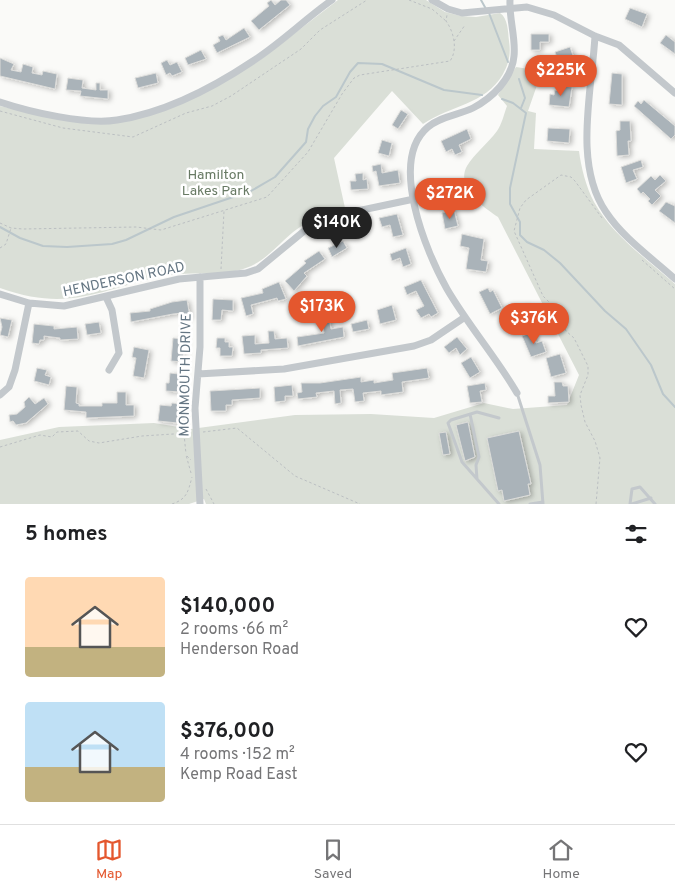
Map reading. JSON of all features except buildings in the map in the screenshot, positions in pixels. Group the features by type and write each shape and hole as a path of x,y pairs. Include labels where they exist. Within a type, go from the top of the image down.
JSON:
{"street":[{"path":"0,102 48,114 108,121 144,113 192,94 254,61 332,0"},
{"path":"432,0 448,9 477,13 510,4 539,9 554,14 595,36 619,45 675,93"},
{"path":"510,4 515,55 511,68 501,86 484,102 437,121 420,135 411,155 414,199 435,266 465,317 501,366 517,393"},
{"path":"595,36 586,146 590,179 606,213 675,279"},
{"name":"HENDERSON ROAD","path":"0,294 29,303 64,306 179,279 246,274 258,269 309,227 326,219 414,199"},
{"name":"MONMOUTH DRIVE","path":"200,277 198,374 195,408 200,504"},
{"path":"106,297 112,310 118,353 108,370"},
{"path":"0,395 9,387 16,370 29,303"},
{"path":"198,374 284,369 414,346 432,340 465,317"}],"lane":[{"path":"517,393 540,465 543,503 530,504"},
{"path":"499,418 481,412 451,420 448,424 462,462 499,504"},
{"path":"470,414 479,457 476,465 478,480"},
{"path":"651,498 631,504 632,489 640,487 651,498 655,504"}],"path":[{"path":"0,223 11,230 143,228 155,230 267,197 274,192 308,152 342,94 354,78 360,75 450,62 453,57 454,41 452,30 432,9 409,0"},
{"path":"446,22 448,9"},
{"path":"454,41 463,31 465,25"},
{"path":"596,504 600,458 580,405 580,395 588,375 588,366 574,338 566,331 558,310 543,296 514,231 520,208 526,200 556,177 565,174 575,181 606,222"},
{"path":"221,277 224,210"},
{"path":"0,248 6,244 11,230"},
{"path":"641,259 675,289"},
{"path":"0,446 40,435 52,437 62,431 78,431 89,441 99,444 142,436 196,433 237,428 295,476 360,504"},
{"path":"184,434 186,455"}],"green space":[{"name":"Hamilton Lakes Park","path":"338,0 426,0 445,12 461,16 476,17 500,13 505,18 508,30 510,50 507,66 496,84 487,92 467,104 423,124 392,91 334,158 345,208 323,215 303,225 262,260 246,268 218,273 170,275 87,296 68,298 48,299 0,288 0,106 49,117 109,124 197,96 256,63"},
{"path":"516,67 542,71 528,111 536,113 534,149 579,151 589,190 602,214 620,236 675,284 675,504 206,504 204,499 189,504 0,504 0,440 59,427 154,423 191,429 295,415 371,414 434,418 484,403 513,409 567,405 579,375 498,217 473,196 465,182 464,174 467,166 500,125 507,106 498,95"}],"waterway":[{"path":"481,0 486,9"},
{"path":"489,13 508,62"},
{"path":"0,227 20,238 43,246 67,247 112,244 126,240 174,217 251,191 275,177 306,142 308,129 315,116 323,106 336,97 350,72 358,63 382,64 444,90 482,95"},
{"path":"519,79 525,98 521,108"},
{"path":"502,99 513,103 526,113 510,188 510,204 520,222 520,235 527,242 544,250 560,263 605,311 626,329 651,365 663,394 675,407"}]}
